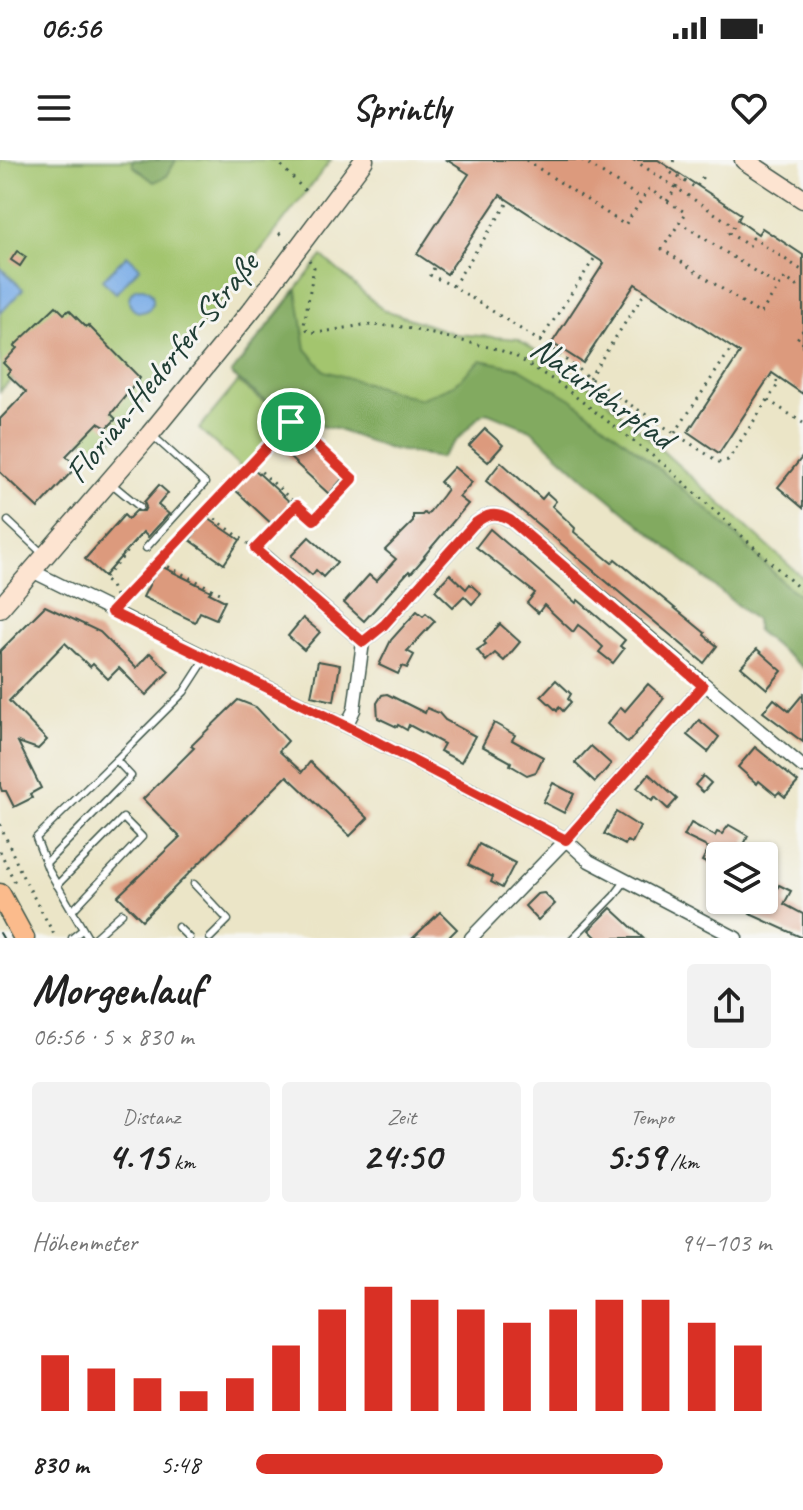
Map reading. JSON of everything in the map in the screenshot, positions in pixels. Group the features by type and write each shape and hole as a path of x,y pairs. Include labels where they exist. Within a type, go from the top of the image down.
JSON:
{"main road":[{"name":"Florian-Hedorfer-Straße","path":"0,608 110,482 253,308 364,160"},
{"path":"744,160 803,199"},
{"path":"0,894 24,938"}],"street":[{"path":"346,726 354,710 363,642 384,625 474,524 488,514 496,514 510,520 703,686 803,767"},
{"path":"264,556 363,642"},
{"path":"34,572 346,726 566,840 584,858 736,938"},
{"path":"471,938 566,840 703,686"}],"lane":[{"path":"146,548 205,483 150,434"},
{"path":"110,482 140,507"},
{"path":"8,521 46,557"},
{"path":"88,938 57,885 36,838 184,692 206,658"},
{"path":"46,863 131,776 116,760"},
{"path":"57,885 123,818 142,837 72,911"},
{"path":"573,938 626,880"},
{"path":"194,884 228,920 210,938"},
{"path":"94,938 122,913"},
{"path":"178,927 189,938"},
{"path":"72,938 82,930"}],"path":[{"path":"276,160 308,194"},
{"path":"526,160 625,225 649,189 686,213 662,249 760,314 785,278 803,289"},
{"path":"582,160 642,199"},
{"path":"634,160 734,226 729,233 739,240 749,246 753,238 803,271"},
{"path":"674,160 668,171 696,188 705,173"},
{"path":"667,201 681,180"},
{"path":"453,286 507,204"},
{"path":"679,222 779,287"},
{"path":"540,341 594,259"},
{"name":"Naturlehrpfad","path":"312,263 314,273 304,325 308,331 317,333 363,325 398,326 515,356 558,383 667,467 803,592"},
{"path":"434,268 430,275 453,286 540,341 589,378 719,462 728,460 779,383 770,377"},
{"path":"589,378 644,294"},
{"path":"803,330 797,339 803,342"},
{"path":"675,433 731,349"},
{"path":"768,400 803,423"},
{"path":"108,611 159,562 252,463 291,422 353,479 314,520 252,463"},
{"path":"206,512 255,549 297,505"},
{"path":"108,611 116,597 103,579 131,548"},
{"path":"159,562 222,594"},
{"path":"0,824 22,875 56,938"}],"green space":[{"path":"0,160 331,160 101,456 83,440 80,442 12,379 0,391"},
{"path":"132,160 176,160 167,176 154,182 133,166"},
{"path":"322,256 382,309 455,334 518,339 593,388 803,578 803,668 757,631 755,620 531,429 487,412 478,417 440,458 387,448 336,429 290,420 231,374"},
{"path":"297,290 306,349 325,371 419,399 454,385 481,360 519,368 573,400 723,523 788,587 803,597 803,668 757,631 755,620 531,430 487,412 478,417 440,458 387,448 336,429 290,420 231,374"},
{"path":"238,382 288,421 243,469 199,429"}],"water":[{"path":"127,255 140,267 116,293 102,280"},
{"path":"0,267 23,289 0,314"},
{"path":"141,288 150,291 153,300 150,309 141,312 132,309 129,300 132,291"}],"building":[{"path":"447,160 658,160 741,214 738,220 758,234 762,228 803,255 803,394 772,373 719,453 688,432 740,353 635,284 583,363 552,343 604,263 500,195 447,274 417,254 469,174"},
{"path":"17,251 26,257 20,266 11,260"},
{"path":"56,306 64,314 69,310 86,327 88,325 140,378 111,414 116,419 107,428 98,423 66,456 77,466 38,508 0,472 0,419 26,392 7,374 10,370 3,363 17,348 14,346"},
{"path":"291,426 345,476 329,494 275,444"},
{"path":"485,429 503,445 488,462 469,446"},
{"path":"803,456 803,508 778,487"},
{"path":"501,462 542,499 547,493 556,501 552,506 575,528 574,532 612,563 615,559 705,633 717,646 704,663 486,481"},
{"path":"252,467 293,505 274,526 233,488"},
{"path":"454,467 472,482 459,497 468,504 411,573 409,571 364,621 344,603 369,575 376,581 396,559 385,550 413,522 413,515 427,515 447,489 440,482"},
{"path":"159,485 168,493 158,505 169,514 148,537 143,532 104,576 85,559 124,515 128,519 136,511 144,511 144,502"},
{"path":"206,517 240,540 224,564 190,540"},
{"path":"490,529 576,603 578,600 625,640 620,646 624,649 613,663 599,652 603,647 578,625 573,632 544,605 538,613 527,603 535,593 476,547"},
{"path":"309,537 337,562 323,577 316,570 312,575 291,556"},
{"path":"159,565 225,601 216,619 200,612 195,622 143,597"},
{"path":"450,574 466,589 470,584 481,594 472,604 464,596 453,607 435,590"},
{"path":"45,606 100,632 136,668 150,653 169,671 146,695 119,668 108,679 65,643 9,701 47,740 38,749 18,742 41,788 30,794 32,798 14,807 0,786 0,651"},
{"path":"417,611 423,616 426,613 435,621 407,651 414,655 407,668 402,666 398,674 379,665 391,640"},
{"path":"303,618 320,632 304,650 288,636"},
{"path":"500,624 520,642 504,661 495,653 486,661 477,650 486,644 484,642"},
{"path":"757,649 782,671 767,689 741,667"},
{"path":"318,661 340,665 334,701 311,696"},
{"path":"556,680 571,694 568,699 571,702 563,711 559,707 557,711 541,696"},
{"path":"648,684 664,698 628,743 607,724 621,707 625,711"},
{"path":"387,694 425,713 427,708 439,713 445,720 475,736 461,762 440,751 444,744 409,725 407,730 378,718 377,703 382,695"},
{"path":"803,694 803,742 763,712 774,699 789,711"},
{"path":"238,700 256,707 288,741 279,751 302,772 310,762 368,818 350,836 287,776 142,920 118,896 180,837 143,799"},
{"path":"699,720 719,737 708,752 687,735"},
{"path":"494,723 515,735 512,740 543,757 536,772 527,775 482,746"},
{"path":"591,746 611,764 595,782 575,763"},
{"path":"755,747 798,782 785,797 779,792 776,795 759,781 757,784 738,767"},
{"path":"649,774 677,799 668,809 655,797 652,801 637,788"},
{"path":"703,776 711,783 703,792 695,785"},
{"path":"553,783 574,794 564,813 543,802"},
{"path":"616,812 640,827 632,843 627,841 625,845 604,834"},
{"path":"691,823 715,836 717,832 722,834 729,825 748,836 745,842 706,842 706,847 684,836"},
{"path":"479,844 515,863 502,888 491,882 493,877 468,865"},
{"path":"778,887 791,891 784,904 803,914 803,938 750,914 778,914"},
{"path":"544,893 555,904 538,920 525,906 537,894"},
{"path":"611,908 643,938 597,938 589,930"},
{"path":"440,912 457,929 448,938 413,938"}],"tram line":[{"path":"0,933 3,938"}],"route":[{"path":"291,422 353,479 314,520 297,505 255,549 363,642 384,625 474,524 488,514 496,514 510,520 703,686 566,840 346,726 111,612 291,422"}]}
